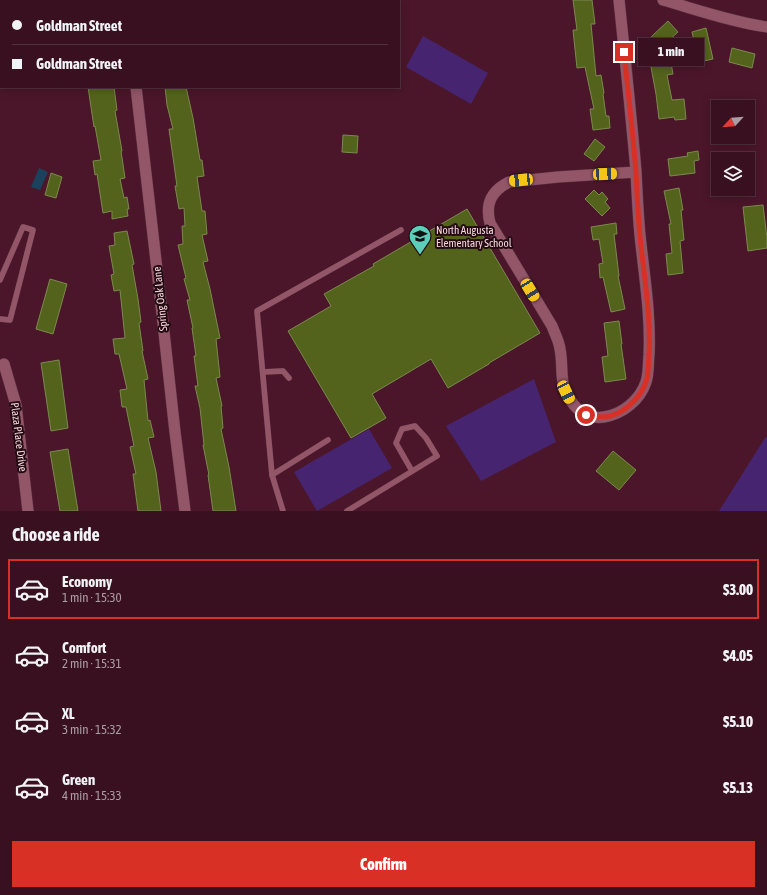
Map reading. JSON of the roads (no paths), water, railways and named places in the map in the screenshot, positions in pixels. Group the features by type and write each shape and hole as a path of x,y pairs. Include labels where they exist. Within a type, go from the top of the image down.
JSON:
{"street":[{"path":"619,0 636,172 649,330 648,375 638,397 623,410 609,416 594,417 580,412 570,400 561,374 560,348 557,337 552,326 490,223 488,209 493,195 503,185 509,182 636,172"},
{"path":"663,0 732,20 767,27"},
{"name":"Spring Oak Lane","path":"136,88 185,511"},
{"name":"Plaza Place Drive","path":"2,361 16,405 28,511"}],"lane":[{"path":"0,280 24,227 33,230 10,320 0,319"},
{"path":"283,511 272,475 257,311 401,230"},
{"path":"263,372 283,371 289,378"},
{"path":"347,511 412,471 436,456 426,438 415,426 402,429 396,443 412,471"},
{"path":"272,475 328,440"}],"water":[{"path":"39,168 48,172 40,190 31,187"}],"place":[{"name":"North Augusta Elementary School","path":"420,256"}]}
